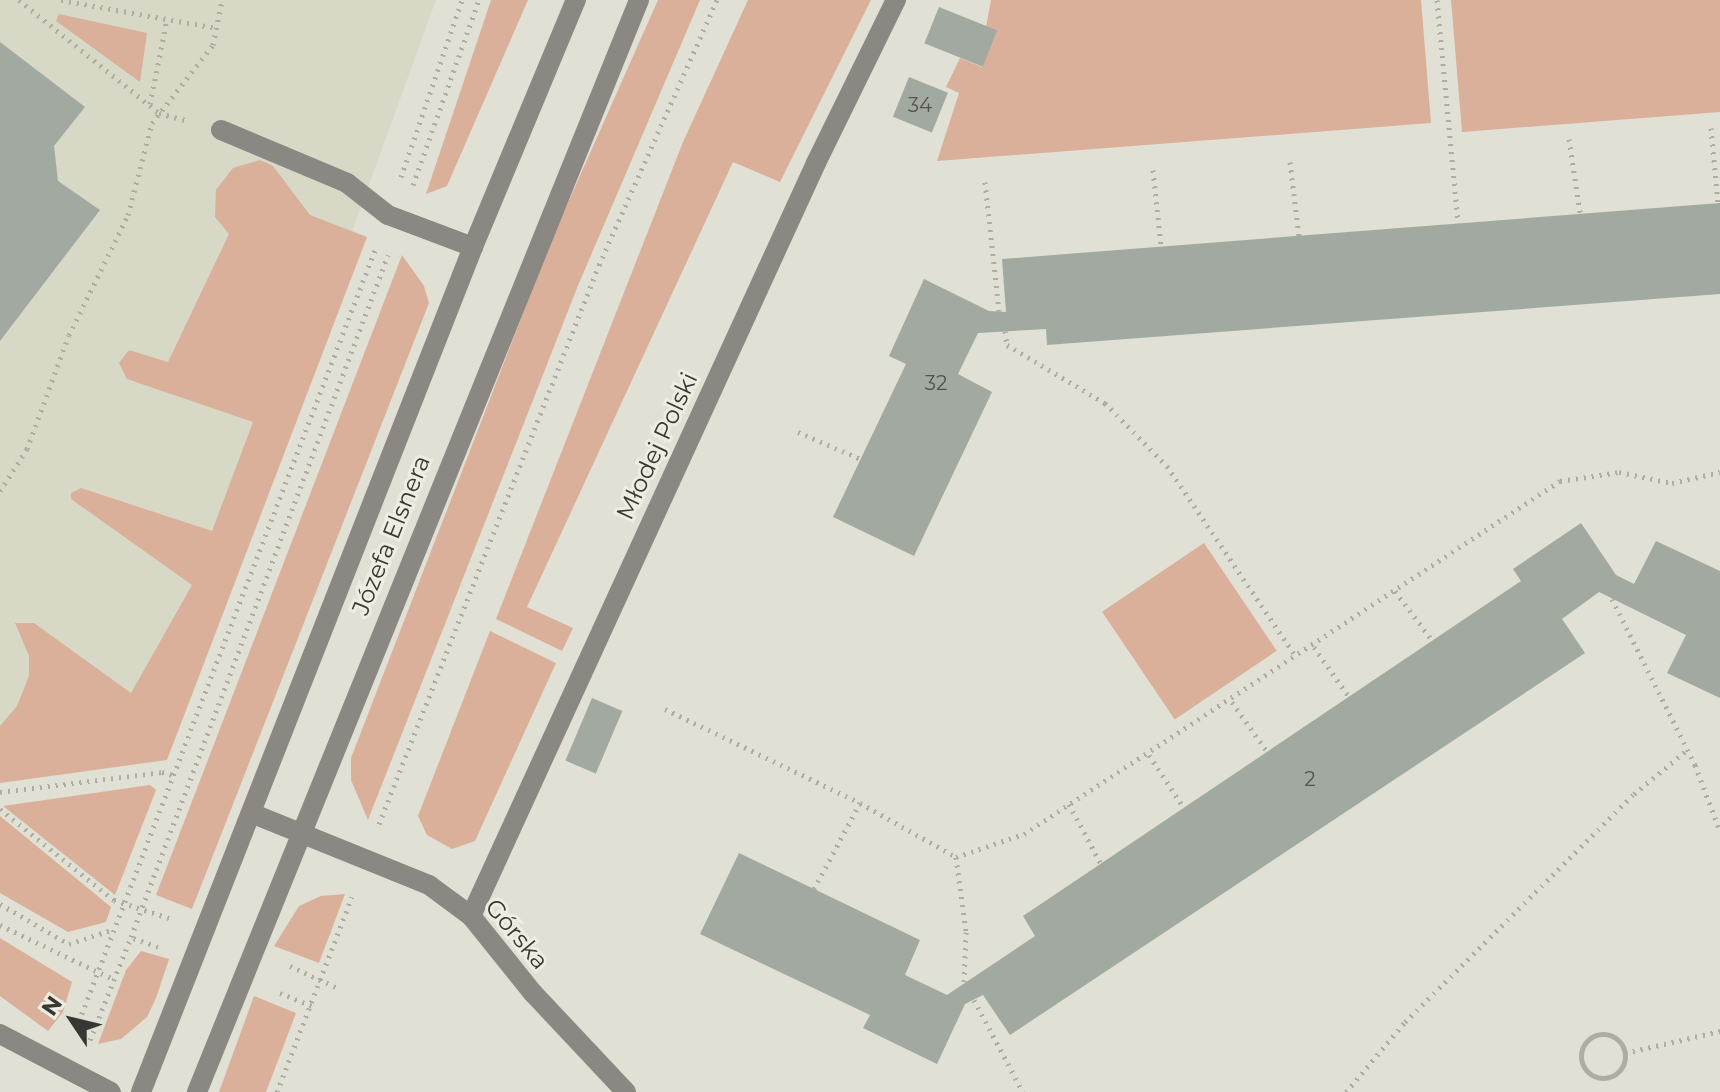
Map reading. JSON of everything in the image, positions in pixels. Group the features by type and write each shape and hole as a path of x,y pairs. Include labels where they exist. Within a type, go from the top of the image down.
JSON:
{"street":[{"name":"Józefa Elsnera","path":"141,1092 473,247 576,0"},
{"name":"Józefa Elsnera","path":"197,1092 299,831 639,0"},
{"name":"Młodej Polski","path":"471,916 816,163 896,0"},
{"path":"221,130 347,183 394,217 473,247"},
{"name":"Górska","path":"251,813 429,885 471,916 533,993 626,1092"},
{"path":"0,1034 111,1092"}],"path":[{"path":"19,0 159,113"},
{"path":"61,0 216,28"},
{"path":"0,491 27,449 69,335 128,215 149,132 159,113 213,45 222,0"},
{"path":"70,1071 131,937 394,217 462,0"},
{"path":"70,1071 95,972 176,776 479,0"},
{"path":"277,1092 599,265 717,0"},
{"path":"1437,0 1458,223"},
{"path":"150,105 167,19"},
{"path":"1711,128 1718,203"},
{"path":"1569,139 1580,213"},
{"path":"1290,162 1299,236"},
{"path":"1153,170 1161,246"},
{"path":"985,182 999,311"},
{"path":"1005,331 1007,345 1105,403 1167,466 1297,658"},
{"path":"798,432 861,459"},
{"path":"665,709 860,803 956,857 1024,834 1232,702 1560,481 1619,472 1672,483 1720,472"},
{"path":"1395,591 1432,640"},
{"path":"1612,599 1687,750 1720,831"},
{"path":"1314,647 1349,697"},
{"path":"1232,702 1266,750"},
{"path":"1346,1092 1405,1022 1634,794 1687,750"},
{"path":"1149,755 1184,808"},
{"path":"0,792 162,772 176,776"},
{"path":"814,889 860,803"},
{"path":"1069,804 1101,864"},
{"path":"0,809 114,900 125,902"},
{"path":"956,857 966,932 964,985"},
{"path":"0,904 69,944 115,929"},
{"path":"0,925 111,978"},
{"path":"131,937 193,959"},
{"path":"241,978 312,1006"},
{"path":"974,1000 1023,1092"},
{"path":"1625,1053 1720,1031"},
{"path":"1598,1034 1619,1040 1625,1053 1622,1067 1611,1076 1597,1077 1582,1062 1586,1042 1598,1034"}],"shaded area":[{"path":"0,0 436,0 166,744 0,762"},
{"path":"491,0 528,0 447,186 426,194"},
{"path":"658,0 700,0 577,288 368,820 351,780 351,758 551,241"},
{"path":"748,0 871,0 780,182 733,162 527,607 573,628 562,651 496,619 683,142"},
{"path":"991,0 1421,0 1431,123 937,161 959,93 946,87 960,58 982,67 997,32 986,27"},
{"path":"1451,0 1720,0 1720,112 1462,132"},
{"path":"59,14 147,33 140,82 56,21"},
{"path":"260,160 273,166 310,215 367,237 167,760 0,783 0,726 17,706 29,676 29,656 15,623 34,623 131,693 192,585 71,499 71,493 81,488 212,531 253,422 127,379 119,363 129,350 168,362 229,234 215,217 216,190 233,168"},
{"path":"402,255 424,286 429,303 192,909 156,895"},
{"path":"1204,543 1277,651 1175,720 1102,612"},
{"path":"490,631 556,663 475,841 452,849 427,835 418,816"},
{"path":"150,785 156,790 115,895 3,806"},
{"path":"0,816 111,907 106,922 68,932 0,893"},
{"path":"345,894 319,963 274,946 299,906 321,896"},
{"path":"0,938 72,982 63,1012 48,1031 0,996"},
{"path":"141,951 169,959 156,998 147,1017 121,1039 98,1044 126,970"},
{"path":"254,996 296,1013 266,1092 219,1092"}],"building":[{"path":"939,7 997,31 983,67 924,43"},
{"path":"0,42 85,107 54,146 58,181 100,210 0,341"},
{"path":"909,77 948,93 932,133 893,117"},
{"path":"1720,203 1720,294 1047,345 1046,329 978,333 958,374 992,392 914,556 833,517 906,364 889,356 924,279 989,311 1006,312 1002,259"},
{"path":"1581,523 1616,575 1634,584 1656,541 1720,571 1720,698 1667,673 1686,635 1599,592 1562,619 1585,653 1010,1035 983,995 965,1004 937,1064 863,1028 870,1015 700,934 739,853 920,940 905,975 947,995 1035,936 1023,916 1521,581 1513,569"},
{"path":"592,698 622,711 596,773 565,761"}]}
